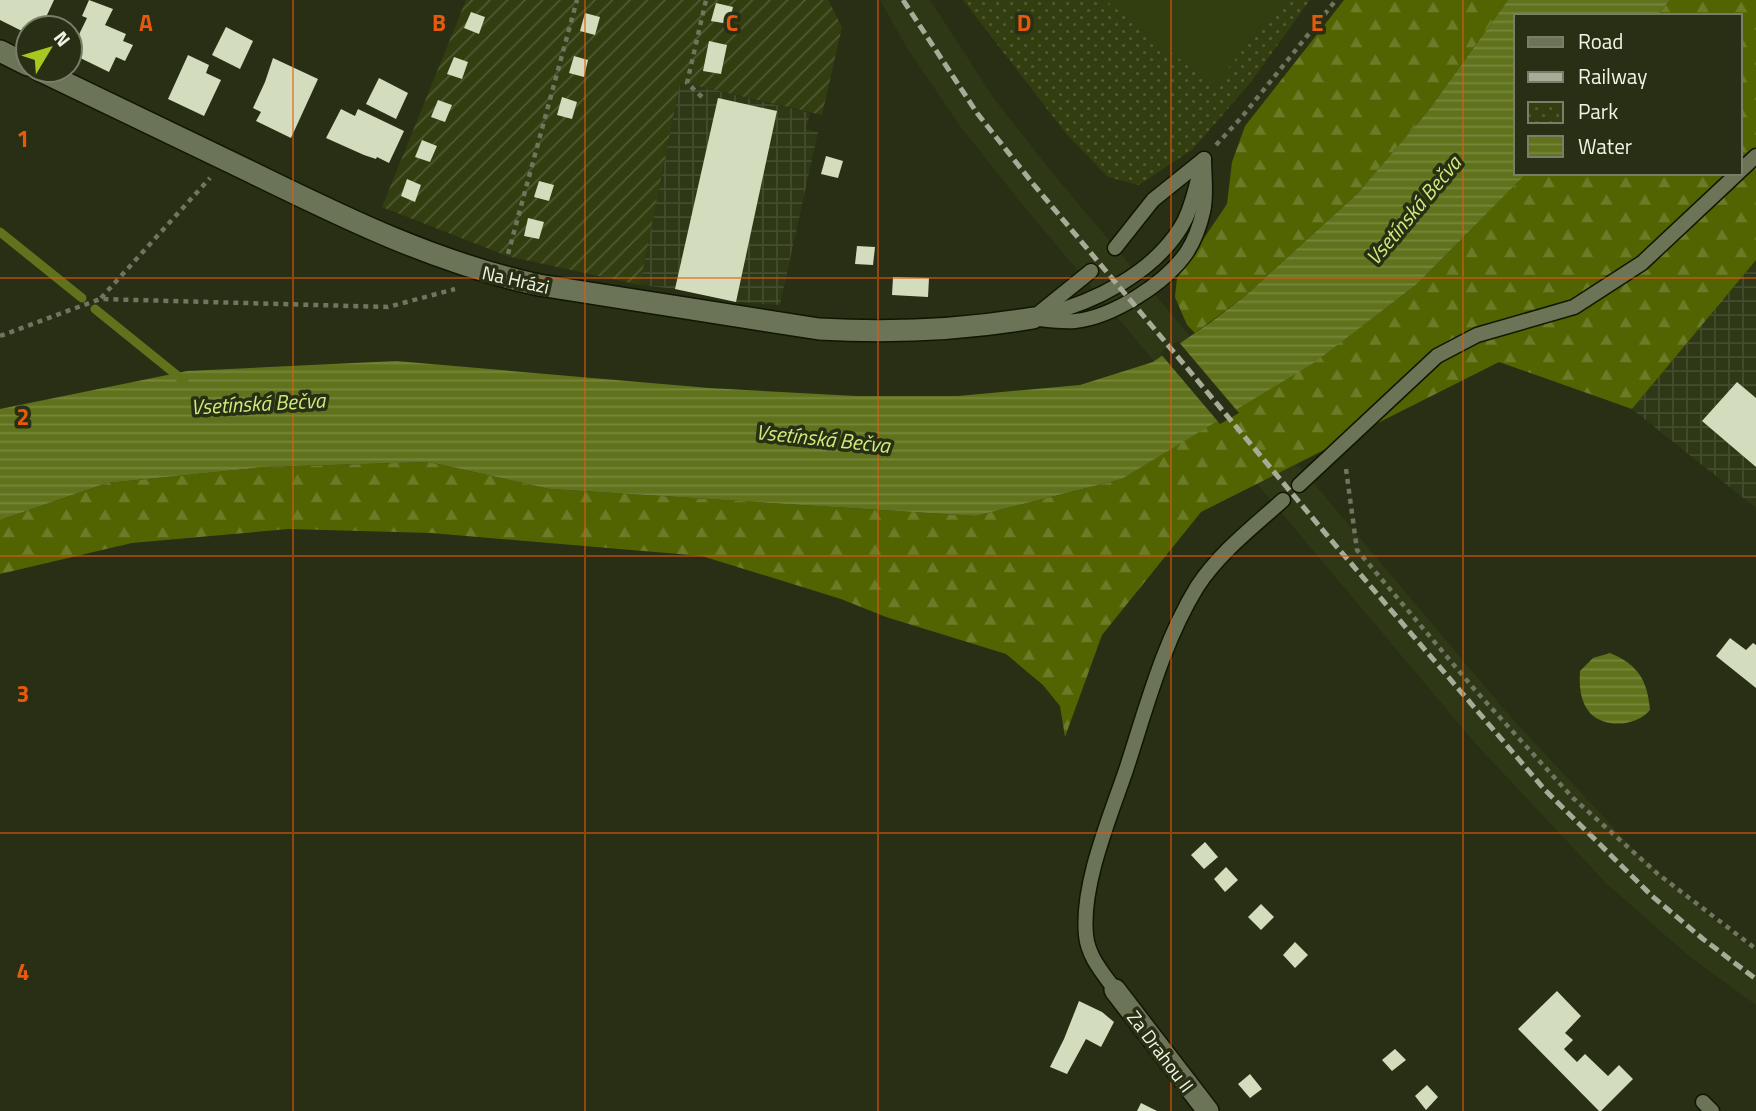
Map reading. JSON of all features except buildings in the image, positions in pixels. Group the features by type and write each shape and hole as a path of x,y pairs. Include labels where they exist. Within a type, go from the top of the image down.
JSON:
{"street":[{"name":"Na Hrázi","path":"68,84 350,221 412,248 501,277 819,329 909,329 1033,318"},
{"name":"Za Drahou II","path":"1115,990 1208,1111"}],"lane":[{"path":"1742,169 1756,156"},
{"path":"1115,248 1153,200 1204,159"},
{"path":"1033,318 1073,308 1096,297 1136,273 1163,252 1182,226 1204,159"},
{"path":"1299,485 1437,356 1477,335 1574,307 1642,263 1736,175"},
{"path":"1033,318 1091,271"},
{"path":"1115,990 1089,953 1086,910 1095,863 1154,684 1179,622 1198,586 1219,558 1283,500"}],"path":[{"path":"0,336 100,299 388,307 501,277 577,0"},
{"path":"702,97 687,83 706,0"},
{"path":"1204,159 1241,118 1336,0"},
{"path":"100,299 207,182 222,158"},
{"path":"1343,443 1357,550 1475,690 1573,798 1658,874 1756,949"}],"shaded area":[{"path":"880,0 930,0 995,100 1055,176 1508,714 1637,853 1716,922 1756,951 1756,1005 1689,956 1607,884 1475,743 1021,203 960,126 907,48"},
{"path":"680,82 810,113 806,129 818,132 780,305 736,302 675,289 640,285"},
{"path":"1756,260 1756,508 1632,409"}],"green space":[{"path":"466,0 828,0 842,27 822,115 680,82 640,285 507,256 382,207"},
{"path":"963,0 1310,0 1251,82 1193,149 1139,185 1108,177 1068,136"},
{"path":"1105,0 1282,0 1214,86"},
{"path":"1344,0 1508,0 1428,111 1357,194 1245,296 1195,333 1187,325 1175,297 1177,278 1227,204 1232,162 1245,126"},
{"path":"1670,0 1756,0 1756,260 1632,409 1499,362 1201,512 1102,635 1065,737 1060,706 1043,685 1006,654 702,556 431,533 289,529 132,543 0,574 0,520 107,483 265,467 429,462 550,489 976,516 1122,479 1315,361 1417,284 1525,175 1742,175 1742,14 1659,14"}],"water":[{"name":"Vsetínská Bečva","path":"1508,0 1670,0 1659,14 1514,14 1514,175 1525,175 1417,284 1315,362 1122,479 976,516 550,489 429,462 265,467 107,483 0,520 0,409 187,371 396,361 709,388 856,396 958,396 1080,385 1153,362 1245,296 1357,194 1428,111"},
{"path":"1610,653 1628,663 1639,674 1650,710 1637,719 1621,724 1604,722 1590,713 1582,699 1580,688 1580,671 1593,658"}],"pier":[{"path":"1178,341 1239,413 1220,424 1160,353"}],"waterway":[{"path":"0,232 82,298"},
{"path":"95,309 184,381"}],"railway":[{"path":"903,0 977,113 1034,185 1331,540 1545,790 1652,896 1756,979"}]}
